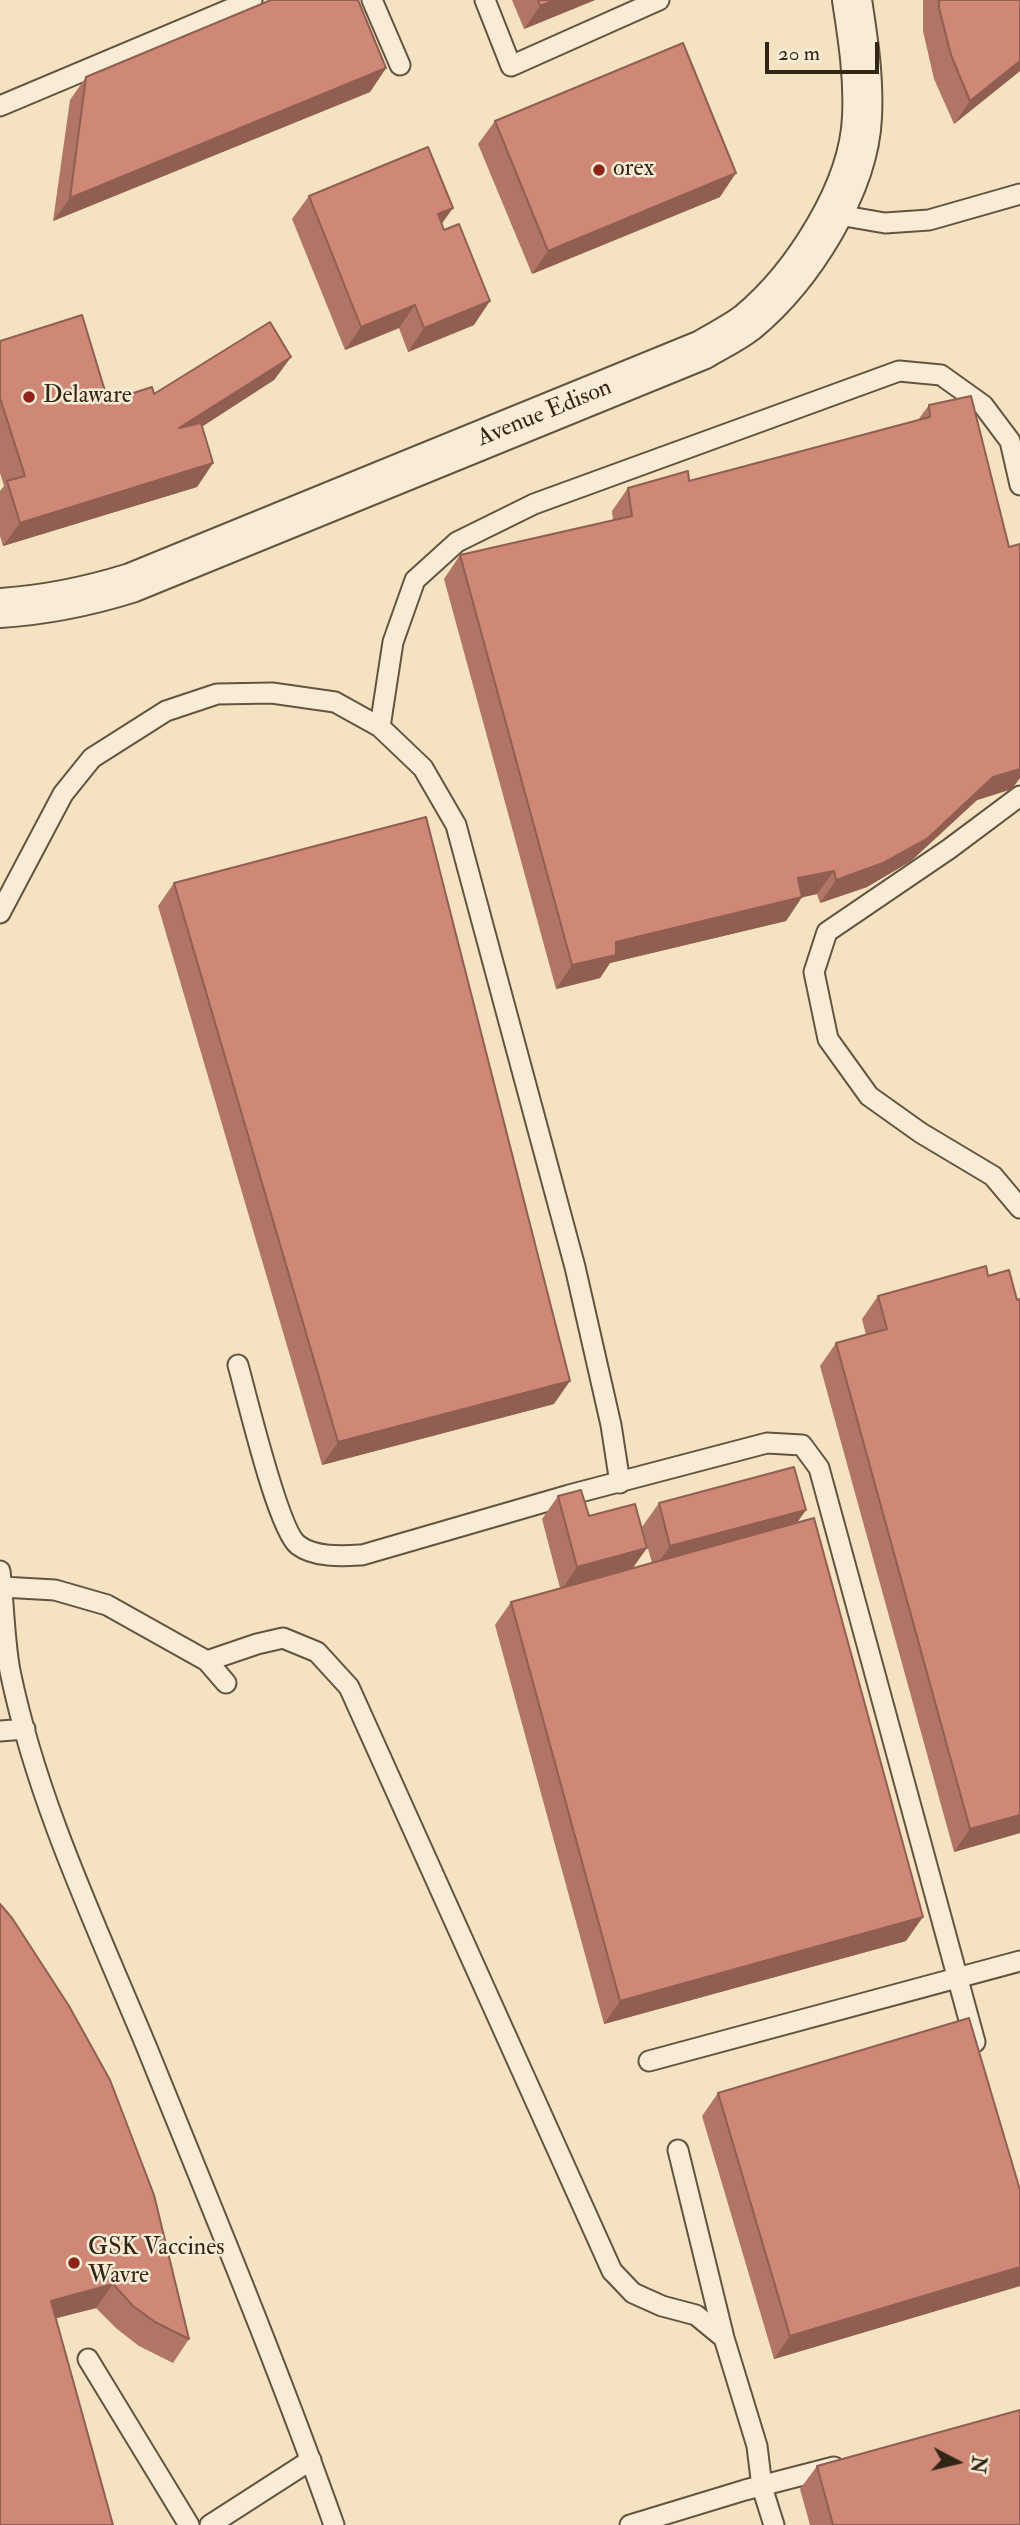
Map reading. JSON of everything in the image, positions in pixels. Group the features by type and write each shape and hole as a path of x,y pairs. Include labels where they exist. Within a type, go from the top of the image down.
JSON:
{"street":[{"name":"Avenue Edison","path":"0,608 44,605 131,583 702,350 746,323 774,298 806,259 833,214 851,171 862,120 862,68 852,0"}],"lane":[{"path":"0,106 252,0"},
{"path":"372,0 400,65"},
{"path":"485,0 511,66 659,0"},
{"path":"833,214 885,223 929,220 1020,194"},
{"path":"380,727 393,642 415,580 457,542 547,499 899,371 941,374 984,405 1010,441 1020,485"},
{"path":"0,913 58,804 92,758 166,711 217,694 272,693 335,702 380,727 423,768 456,825 575,1267 611,1425 620,1483"},
{"path":"1020,796 949,849 827,932 814,972 828,1039 869,1096 921,1133 993,1176 1020,1208"},
{"path":"238,1365 281,1517 298,1545 331,1557 362,1555 569,1495 767,1443 802,1445 819,1468 979,2055"},
{"path":"226,1683 207,1661 107,1605 55,1590 1,1579 10,1668 24,1729 48,1807 179,2128 311,2460 334,2525"},
{"path":"207,1661 283,1638 317,1652 349,1687 612,2271 633,2294 662,2306 696,2315 724,2338"},
{"path":"0,1731 24,1729"},
{"path":"649,2061 1020,1961"},
{"path":"678,2150 724,2338 757,2446 762,2487 774,2525"},
{"path":"88,2359 189,2525"},
{"path":"210,2525 311,2460"},
{"path":"630,2525 745,2490 852,2462"}],"building":[{"path":"271,0 358,0 386,68 70,198 86,77"},
{"path":"538,0 555,0 540,6"},
{"path":"939,0 1020,0 1020,61 970,101 951,55"},
{"name":"orex","path":"683,43 736,173 548,251 495,121"},
{"path":"428,147 453,208 438,214 444,230 459,224 490,301 424,328 415,305 361,327 309,196"},
{"path":"82,315 108,401 152,387 154,394 270,322 291,357 179,428 201,423 213,463 20,523 7,481 25,476 0,398 0,341"},
{"path":"971,396 1009,547 1020,544 1020,769 993,777 928,838 883,863 836,880 834,871 798,878 802,897 616,942 616,955 572,965 460,555 632,516 628,488 688,471 689,481 930,417 929,405"},
{"path":"426,817 570,1381 338,1442 174,883"},
{"path":"986,1266 988,1276 1009,1270 1017,1300 1020,1299 1020,1815 970,1829 836,1343 887,1329 878,1296"},
{"path":"794,1467 806,1510 670,1546 659,1503"},
{"path":"581,1490 589,1516 635,1504 647,1548 577,1567 558,1496"},
{"path":"814,1518 923,1917 620,2001 511,1602"},
{"name":"GSK Vaccines Wavre","path":"0,1904 69,2006 110,2080 154,2195 189,2339 155,2322 133,2306 113,2284 51,2301 113,2525 0,2525"},
{"path":"969,2018 1020,2190 1020,2267 790,2336 718,2093"},
{"path":"1020,2410 1020,2525 833,2525 817,2466"}],"place":[{"name":"orex","path":"599,170"},
{"name":"Delaware","path":"29,397"},
{"name":"GSK Vaccines Wavre","path":"74,2263"}]}
